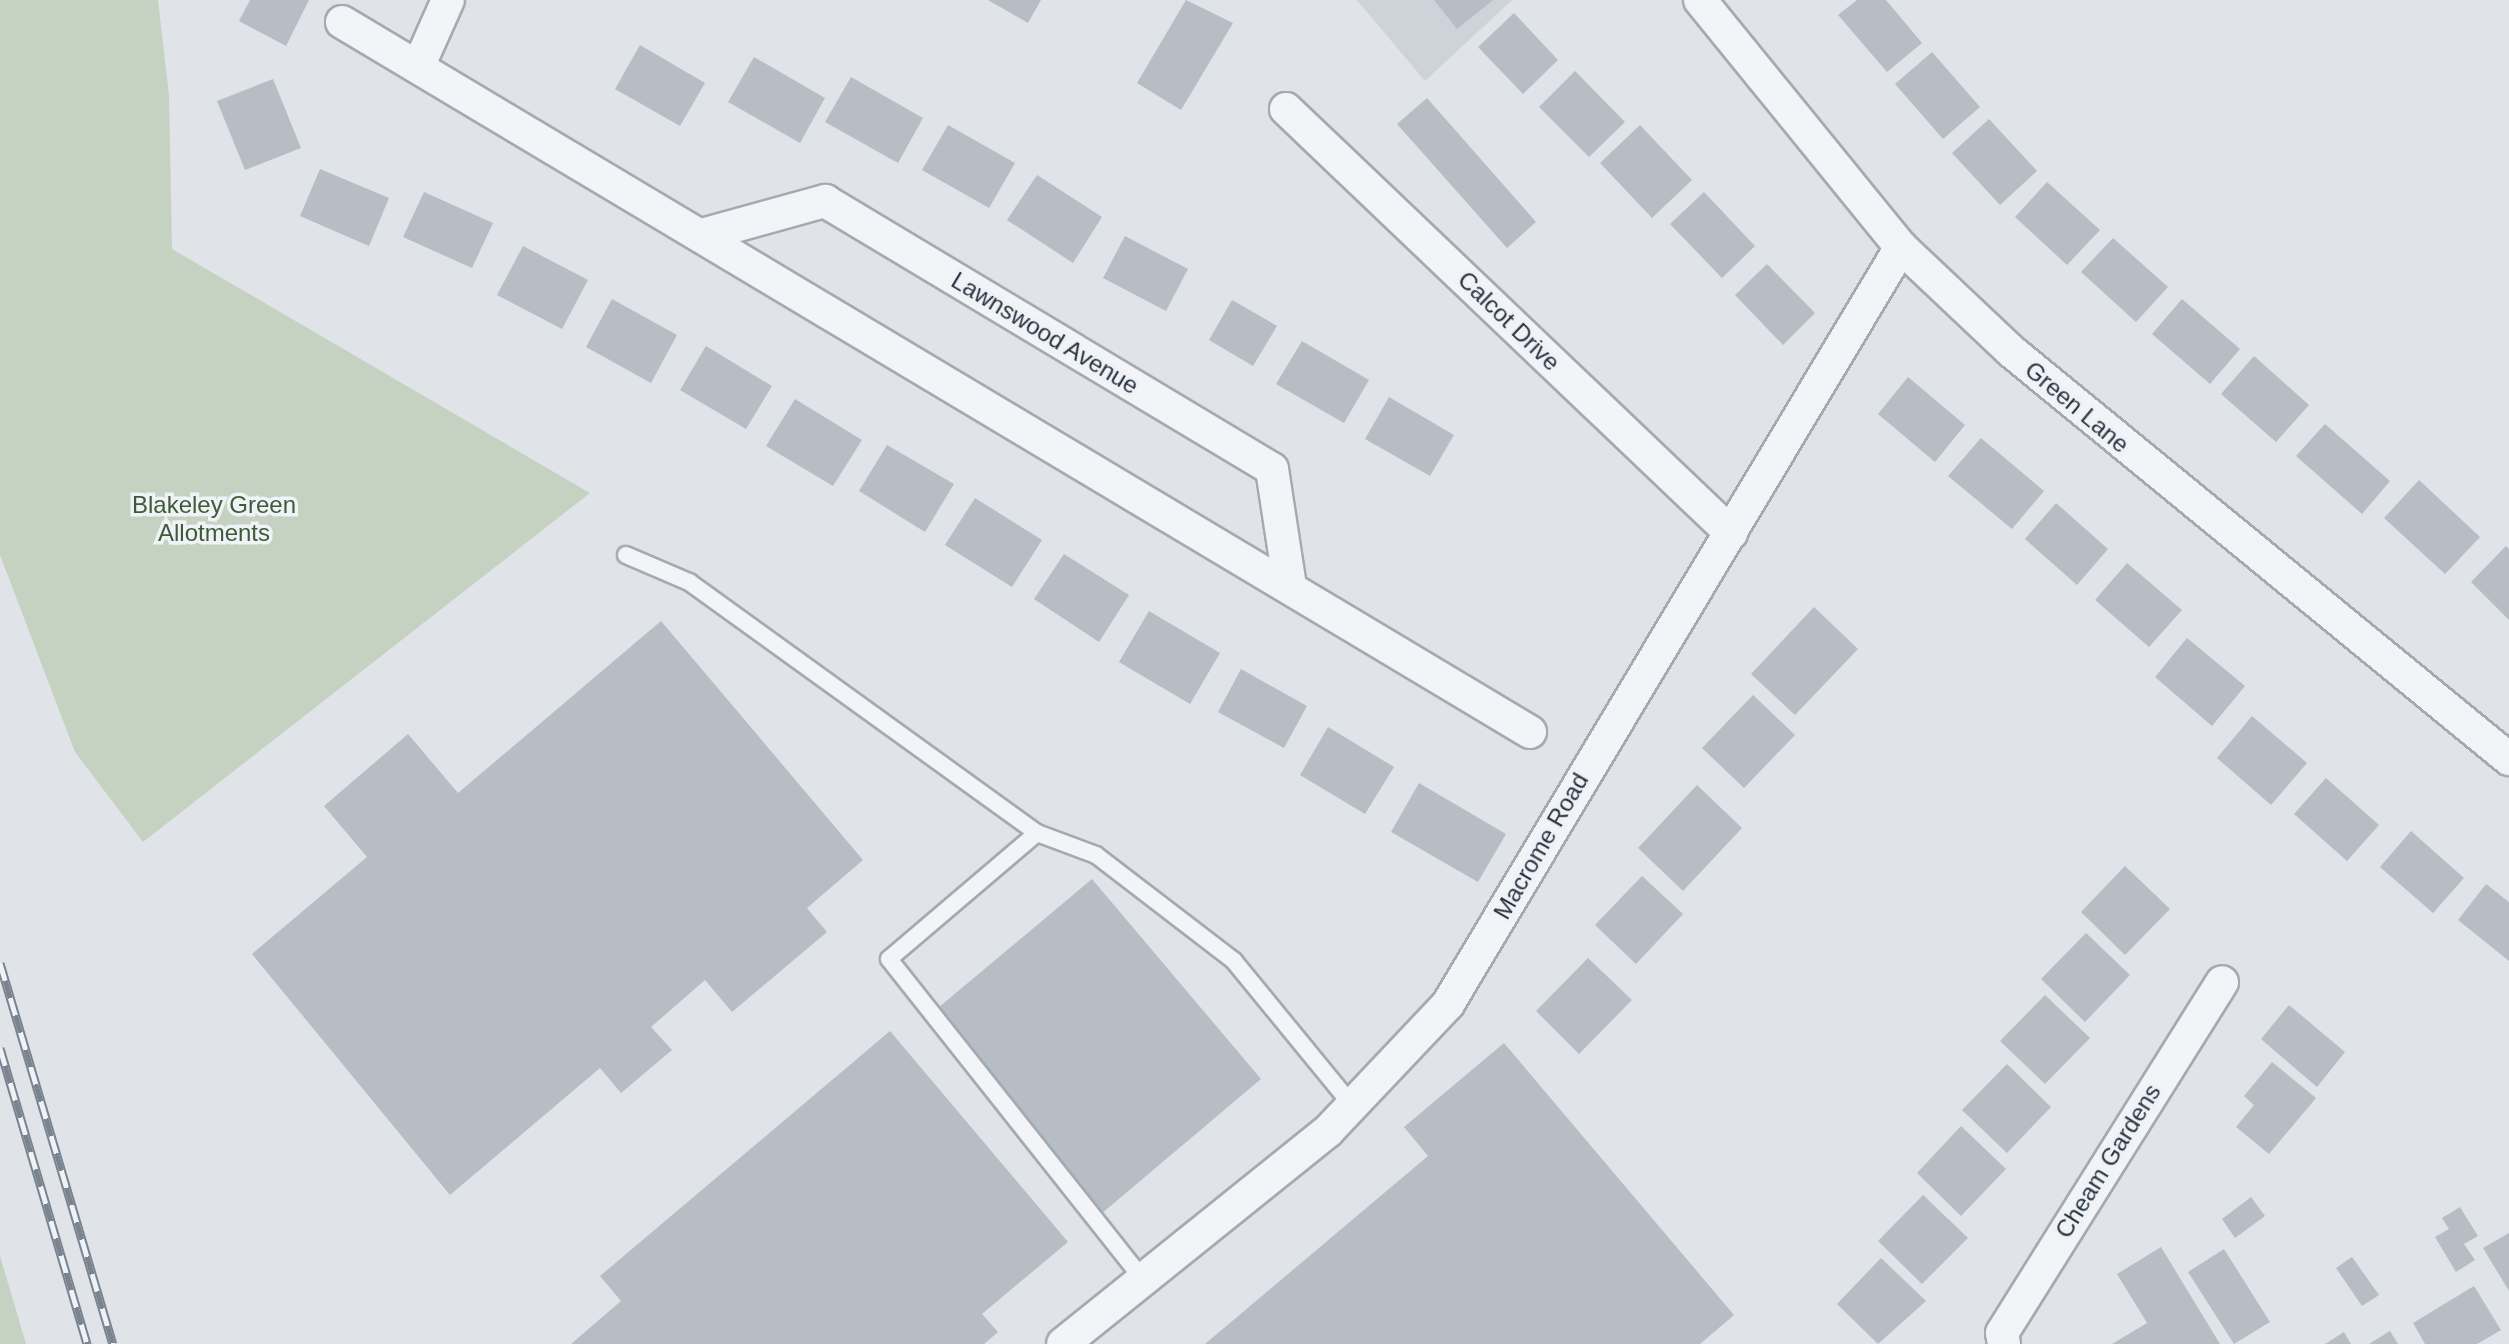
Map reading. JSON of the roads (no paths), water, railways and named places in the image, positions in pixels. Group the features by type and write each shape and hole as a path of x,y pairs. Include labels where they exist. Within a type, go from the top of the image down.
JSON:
{"street":[{"path":"419,65 448,0"},
{"name":"Green Lane","path":"1700,0 1901,247 2022,361 2509,759"},
{"path":"342,22 419,65 1530,732"},
{"name":"Calcot Drive","path":"1286,109 1731,533"},
{"name":"Lawnswood Avenue","path":"702,235 825,201 1272,469 1290,587"},
{"name":"Macrome Road","path":"1063,1344 1352,1105 1448,1004 1901,247"},
{"name":"Cheam Gardens","path":"2004,1344 2009,1321 2222,982"}],"lane":[{"path":"626,555 689,582 1037,833 1096,855 1234,961 1352,1105"},
{"path":"1037,833 889,959 1143,1279"}],"railway":[{"path":"0,963 113,1344"},
{"path":"0,1048 87,1344"}],"park label":[{"name":"Blakeley Green Allotments","path":"214,519"}]}
